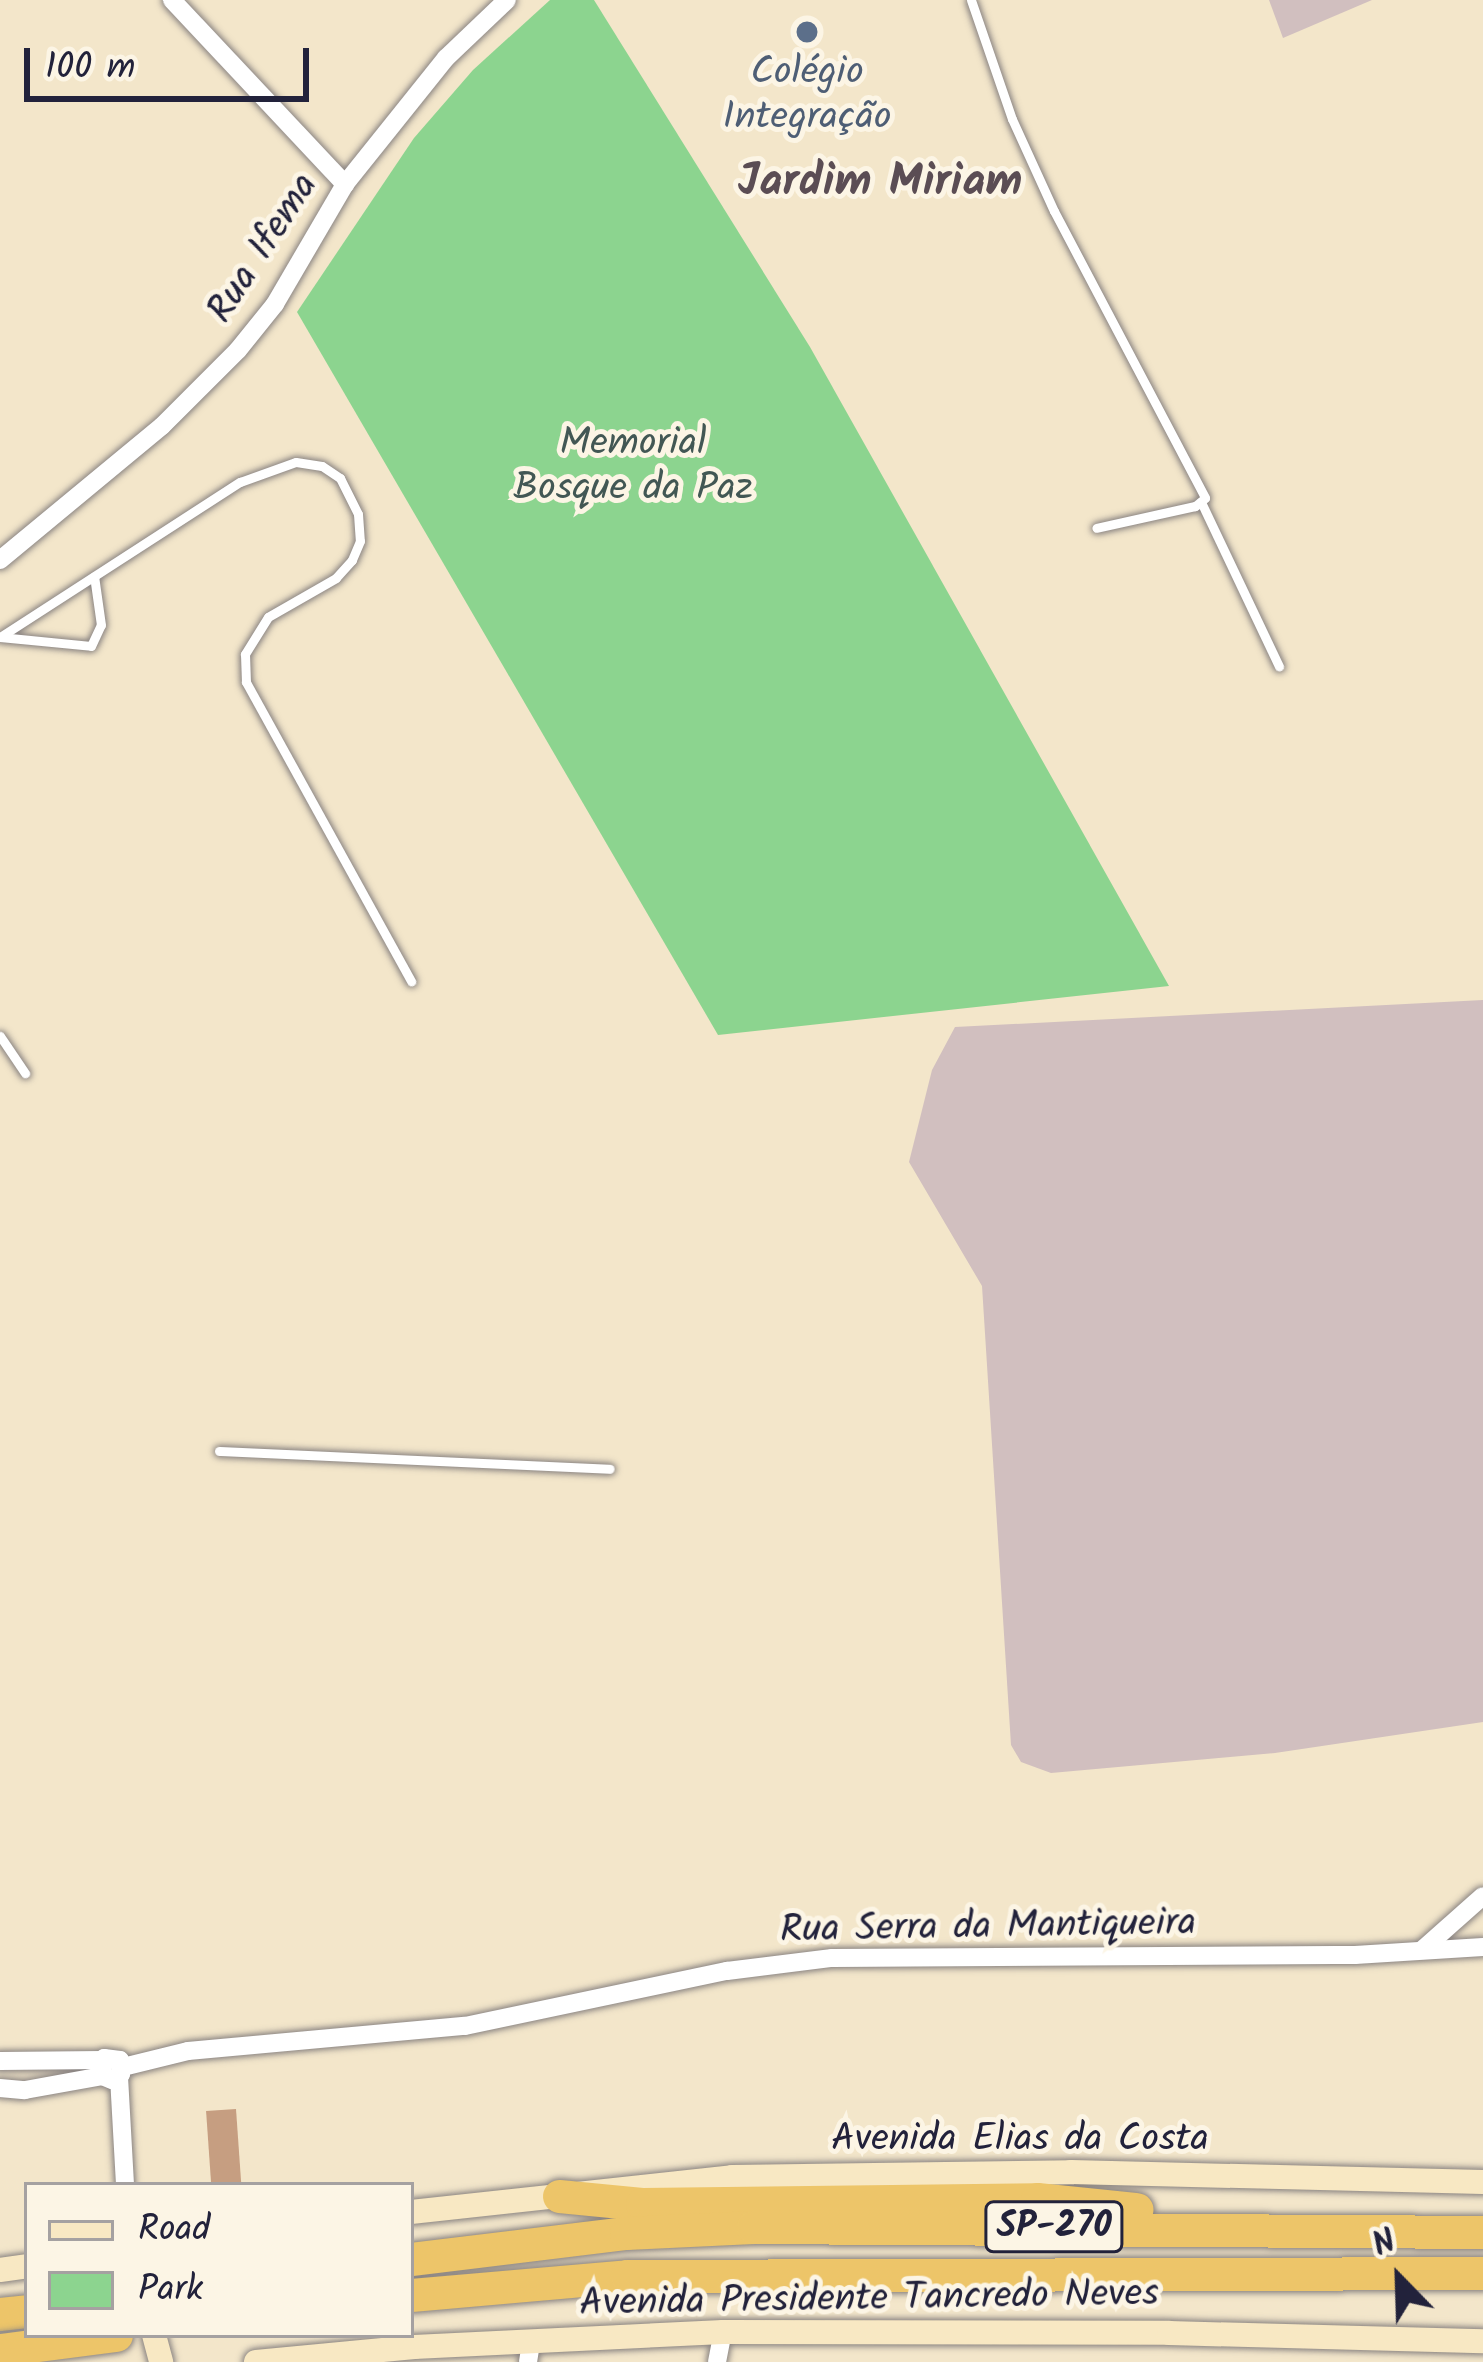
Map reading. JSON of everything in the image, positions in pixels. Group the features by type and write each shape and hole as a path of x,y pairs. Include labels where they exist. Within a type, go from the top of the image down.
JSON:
{"highway":[{"path":"559,2196 642,2204 1037,2199 1286,2231"},
{"name":"SP-270","path":"414,2259 626,2233 753,2227 1483,2232"},
{"name":"SP-270","path":"414,2295 627,2276 1483,2273"},
{"path":"0,2350 89,2338"}],"main road":[{"name":"Avenida Elias da Costa","path":"414,2212 659,2182 836,2175 1071,2172 1483,2182"},
{"name":"Avenida Presidente Tancredo Neves","path":"256,2362 530,2352 723,2332 1169,2333 1483,2341"}],"street":[{"name":"Rua Ifema","path":"0,560 162,426 238,350 275,304 345,184 446,58 507,0"},
{"path":"182,4 345,184"},
{"path":"1422,1950 1483,1897"},
{"name":"Rua Serra da Mantiqueira","path":"0,2088 25,2090 188,2051 465,2026 776,1963 1483,1947"},
{"name":"Rua Serra da Mantiqueira","path":"0,2061 110,2072"},
{"path":"110,2072 120,2118 125,2182"},
{"path":"717,2362 723,2332"}],"lane":[{"path":"971,0 1012,119 1054,211 1205,498 1096,527"},
{"path":"94,576 101,625 92,646 0,637 94,576 240,482 296,462 322,466 340,478 358,514 360,542 352,560 337,578 260,626 245,654 246,682 411,981"},
{"path":"1201,502 1279,666"},
{"path":"0,1036 25,1073"},
{"path":"218,1451 610,1469"}],"shaded area":[{"path":"1269,0 1372,0 1283,38"},
{"path":"1483,1000 1483,1722 1275,1753 1051,1773 1021,1762 1011,1745 982,1286 909,1162 932,1070 955,1027"}],"green space":[{"name":"Memorial Bosque da Paz","path":"550,0 594,0 810,347 1169,986 718,1035 297,312 414,138 473,70"}],"building":[{"path":"236,2109 241,2182 211,2182 206,2111"}],"place":[{"name":"Colégio Integração","path":"807,32"}],"district":[{"name":"Jardim Miriam","path":"880,184"}]}
